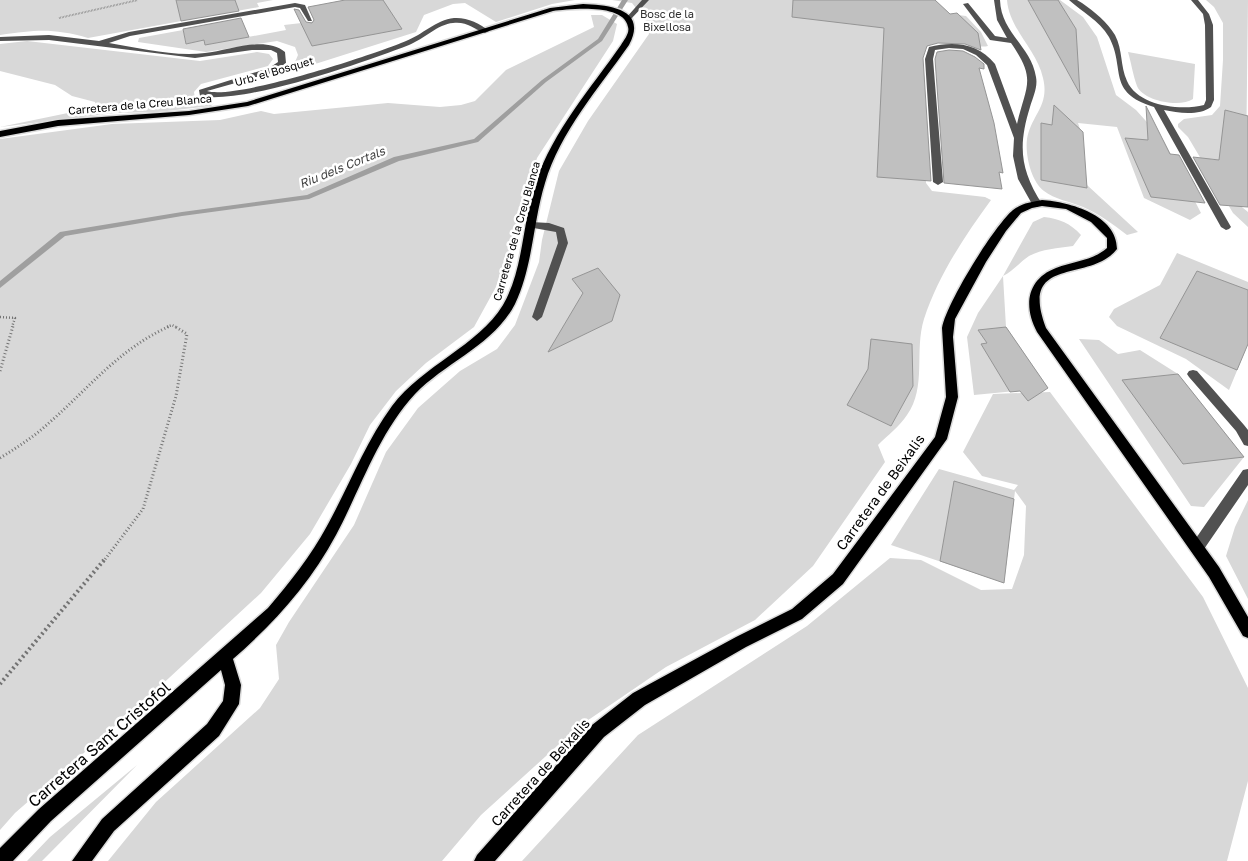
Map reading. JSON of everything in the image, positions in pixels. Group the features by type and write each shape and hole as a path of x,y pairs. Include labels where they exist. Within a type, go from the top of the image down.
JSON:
{"main road":[{"name":"Carretera de la Creu Blanca","path":"0,134 58,123 189,113 248,104 552,9 567,6 599,7 628,19 632,26 631,34 559,141 550,159 540,182 513,293 502,316 489,329 412,390 387,421 322,549 295,588 265,621 225,658"},
{"name":"Carretera de Beixalis","path":"483,861 598,732 639,699 741,642 798,614 838,579 941,439 949,415 952,392 947,335 949,320 955,305 1012,217 1018,211 1036,204"},
{"path":"1036,204 1062,206 1075,210 1095,221 1112,238 1112,249 1104,257 1050,274 1036,287 1032,296 1033,309 1041,329 1214,572 1248,631"},
{"path":"81,861 108,825 213,730 231,704 232,685 225,658"},
{"name":"Carretera Sant Cristofol","path":"0,861 45,815 225,658"}],"street":[{"path":"628,19 646,0"},
{"path":"997,0 996,6 1001,21 1024,56 1032,76 1032,86 1017,136 1016,153 1025,187 1036,204"},
{"path":"1072,0 1098,18 1112,37 1118,48 1124,82 1134,93 1157,106 1171,110 1197,110 1207,106 1210,100 1209,25 1206,14 1194,0"},
{"path":"966,4 993,38 1015,42"},
{"path":"99,44 108,39 129,34 295,5 303,6 310,20"},
{"name":"Urb. el Bosquet","path":"0,39 29,36 196,56 260,47 275,48 281,52 282,63 272,70 203,90 203,94 208,96 220,96 254,90 408,43 426,35 434,26 447,22 465,21 485,31"},
{"path":"938,182 929,60 932,49 962,46 984,55 991,64 1017,136"},
{"path":"1157,106 1226,227"},
{"path":"531,225 549,226 561,230 563,243 537,318"},
{"path":"1193,374 1240,428 1248,441"},
{"path":"1197,548 1248,474"}],"path":[{"path":"51,20 138,0"},
{"path":"0,317 15,318 0,372"},
{"path":"0,458 33,437 115,357 156,331 172,326 187,334 176,396 143,509 87,583 0,684"}],"green space":[{"path":"0,0 273,0 257,3 259,7 88,38 54,31 0,35"},
{"path":"345,0 575,0 552,4 496,22 465,3 453,4 424,15 416,32 271,78 292,69 298,55 295,47 277,41 206,52 138,42 139,38 183,30 186,44 204,40 205,45 286,30 284,25 328,20 319,15 314,6"},
{"name":"Bosc de la Bixellosa","path":"612,0 935,0 950,14 966,16 981,32 988,46 953,41 923,47 922,104 926,183 932,191 985,197 991,200 944,272 930,303 921,331 917,393 904,419 878,445 885,462 813,566 755,620 666,667 578,727 481,815 442,861 108,861 156,802 260,708 279,679 276,645 289,622 354,525 386,452 418,408 460,371 497,349 515,325 539,262 542,240 559,171 588,121 649,34 646,21 632,3"},
{"path":"1007,0 1060,0 1083,17 1097,37 1116,95 1136,110 1164,141 1201,213 1190,220 1144,198 1117,127 1078,123 1087,185 1138,232 1127,235 1095,213 1053,196 1039,187 1032,174 1028,160 1027,139 1044,96 1043,78 1035,58 1013,20"},
{"path":"1206,0 1248,0 1246,163 1210,159 1232,199 1248,212 1248,227 1233,213 1188,137 1178,127 1178,124 1184,119 1212,115 1220,106 1223,23 1214,7"},
{"path":"591,15 602,15 617,24 613,41 537,158 502,276 474,327 426,363 396,391 370,425 351,464 310,534 261,593 156,690 15,813 0,830 0,139 112,124 220,120 261,111 274,114 388,103 440,107 461,105 475,101 506,70 594,27"},
{"path":"27,41 200,61 257,52 269,54 273,59 268,66 201,84 194,92 195,99 214,103 211,106 158,112 115,113 0,127 97,107 95,102 72,96 55,85 0,71 0,44"},
{"path":"1128,52 1195,64 1193,99 1187,102 1171,103 1146,96 1137,86"},
{"path":"1044,217 1055,219 1069,225 1081,235 1073,246 1050,249 1029,256 1003,276 1033,222"},
{"path":"1177,253 1248,282 1248,344 1229,390 1186,359 1117,326 1109,317 1114,309 1160,285"},
{"path":"1003,276 1006,327 1048,388 974,395 967,337 978,313"},
{"path":"1079,339 1099,340 1118,354 1140,350 1178,374 1244,457 1204,507 1191,506"},
{"path":"1050,392 1203,597 1248,688 1248,781 1227,861 522,861 638,735 807,626 890,558 921,560 981,590 1012,589 1024,555 1026,506 1015,491 1004,583 891,545 939,469 1014,490 1018,485 982,476 963,452 993,394"},
{"path":"1248,500 1248,599 1226,556 1235,527"},
{"path":"137,765 42,861 27,861 50,837"}],"building":[{"path":"176,0 235,0 239,11 181,21"},
{"path":"345,0 383,0 402,29 312,46 294,9 299,10 306,22 312,23 314,20 308,7"},
{"path":"793,0 935,0 950,14 957,13 978,33 981,50 965,44 938,43 927,46 923,58 931,181 877,177 884,28 792,17"},
{"path":"1028,0 1058,0 1076,29 1080,94"},
{"path":"241,18 249,37 205,45 204,40 186,44 183,29"},
{"path":"949,50 963,51 984,64 984,69 979,68 994,123 1003,173 999,172 1002,189 944,183 935,59 937,52"},
{"path":"1054,105 1083,132 1087,188 1041,180 1041,123 1052,125"},
{"path":"1146,106 1170,154 1179,155 1205,203 1151,197 1125,138 1148,140"},
{"path":"1225,110 1248,116 1248,207 1220,205 1193,157 1219,160"},
{"path":"598,268 620,295 612,321 548,352 583,293 572,279"},
{"path":"1197,271 1248,290 1248,344 1237,370 1160,338"},
{"path":"1006,327 1048,388 1028,401 1020,391 1010,392 981,344 987,343 978,330"},
{"path":"871,339 912,344 913,386 891,426 847,405 868,369"},
{"path":"1178,374 1244,457 1183,464 1122,380"},
{"path":"954,481 1014,499 1004,583 940,561"}],"waterway":[{"name":"Riu dels Cortals","path":"0,285 63,234 182,214 309,197 397,159 476,141 544,81 600,40 625,0"}]}
